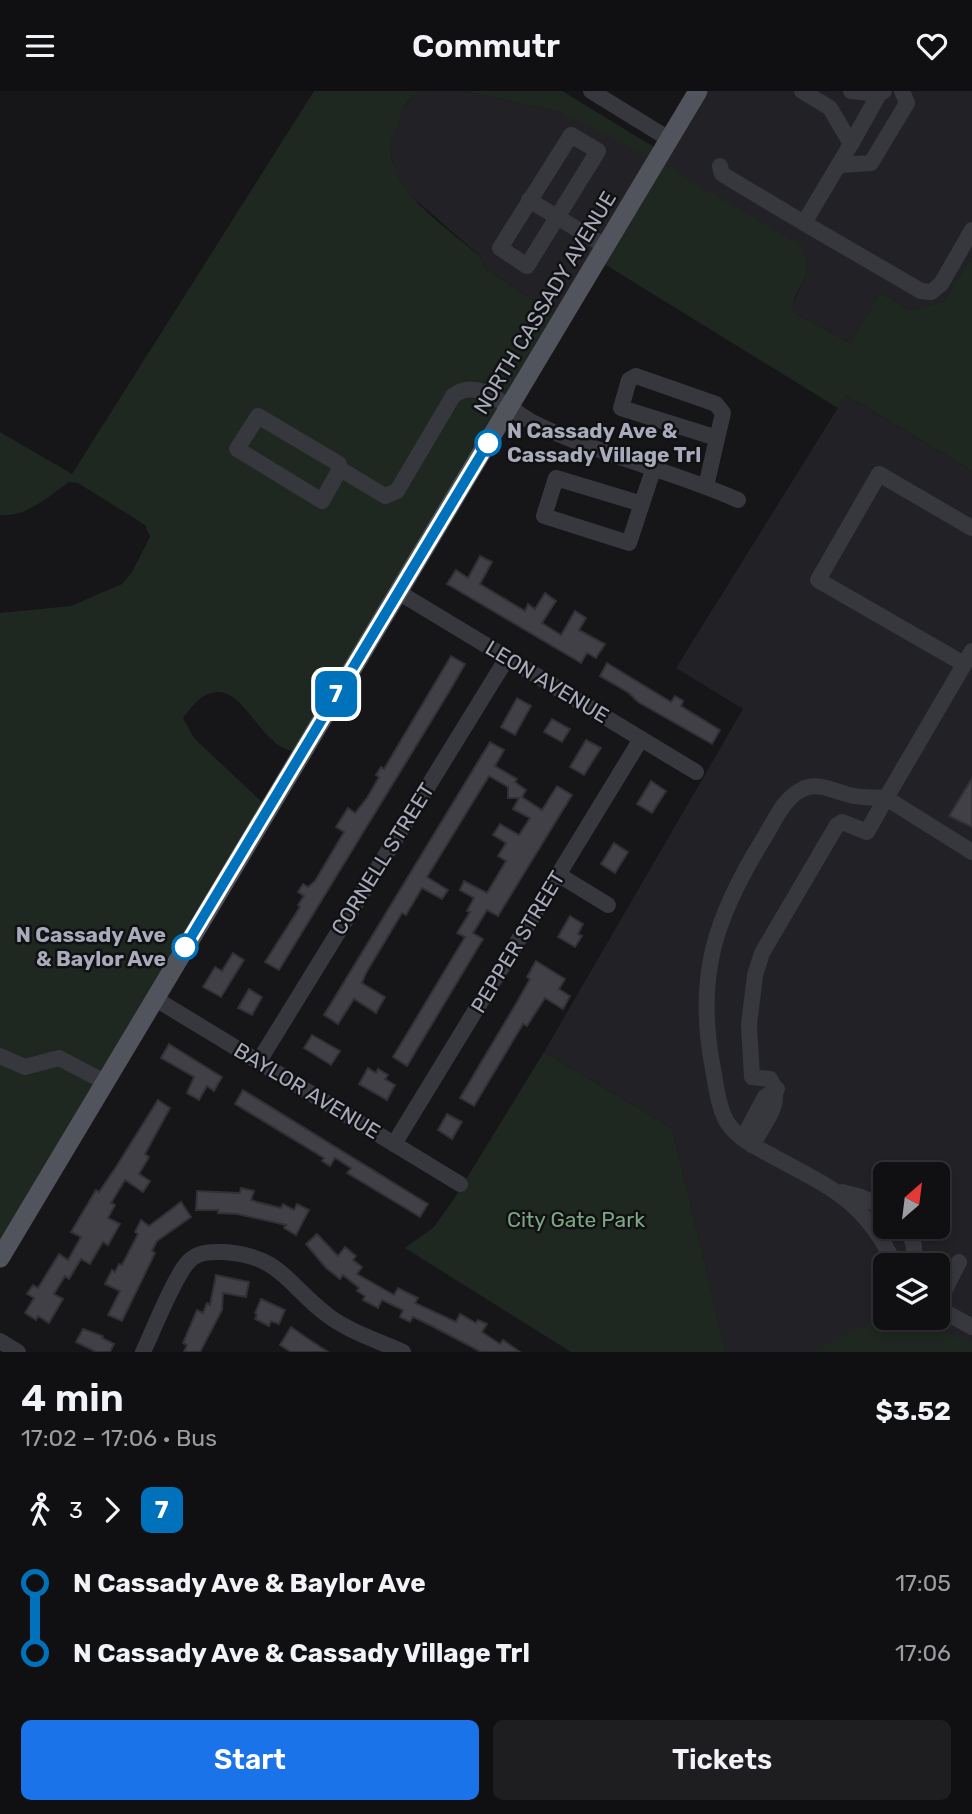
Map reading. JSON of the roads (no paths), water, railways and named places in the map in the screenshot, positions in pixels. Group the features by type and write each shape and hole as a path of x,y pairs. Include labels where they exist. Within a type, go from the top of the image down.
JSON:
{"main road":[{"name":"NORTH CASSADY AVENUE","path":"0,1258 698,91"}],"street":[{"path":"591,91 669,139"},
{"path":"802,91 830,108 850,144"},
{"path":"804,223 882,93 851,91"},
{"path":"839,165 871,163 907,103 902,91"},
{"path":"572,135 598,151 527,266 500,248 529,200 572,135"},
{"path":"720,166 722,174 921,291 931,292 941,284 972,230"},
{"path":"529,200 605,246"},
{"path":"706,486 723,413 716,404 636,376 629,380 621,408 717,438"},
{"path":"340,469 322,501 237,449 258,416 339,464 340,469 385,496 397,491 453,396 470,387 484,391 508,409 579,443 654,467 738,500"},
{"path":"642,504 556,478 544,516 629,543 642,504 654,467"},
{"path":"747,1142 765,1097 777,1089 770,1079 752,1077 749,1025 755,975 762,953 837,825 842,822 867,832 968,658 818,580 879,474 972,528"},
{"name":"LEON AVENUE","path":"398,592 696,772"},
{"name":"CORNELL STREET","path":"259,1061 507,658"},
{"name":"PEPPER STREET","path":"394,1144 641,739"},
{"path":"873,1202 838,1191 747,1142 727,1124 706,1035 707,970 718,928 739,879 784,806 795,793 806,787 819,786 856,797 886,798 972,852"},
{"path":"559,875 608,905"},
{"name":"BAYLOR AVENUE","path":"155,998 460,1184"},
{"path":"0,1056 24,1066 59,1058 105,1082"},
{"path":"838,1191 873,1225 888,1253"},
{"path":"144,1352 190,1261 206,1251 244,1254 271,1264 293,1281 326,1314 367,1338 403,1352"},
{"path":"950,1280 959,1262"},
{"path":"950,1315 972,1327"},
{"path":"0,1341 18,1352"}],"place":[{"name":"N Cassady Ave & Cassady Village Trl","path":"488,443"},
{"name":"N Cassady Ave & Baylor Ave","path":"185,947"}],"park label":[{"name":"City Gate Park","path":"576,1220"}]}
